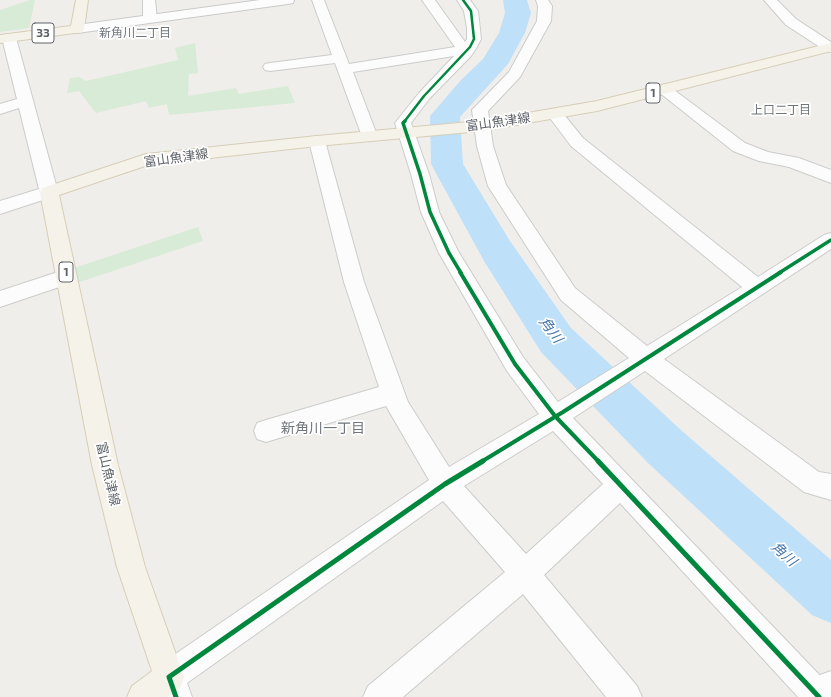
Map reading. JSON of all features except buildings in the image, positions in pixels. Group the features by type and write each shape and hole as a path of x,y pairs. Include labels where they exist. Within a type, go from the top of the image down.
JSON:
{"main road":[{"path":"77,29 82,0"},
{"name":"33","path":"4,38 77,29"},
{"name":"富山魚津線","path":"173,687 129,560 105,466 50,192 146,160 369,135 410,133 477,126 555,114 665,90 831,48"},
{"path":"143,697 173,687"}],"street":[{"path":"149,0 150,19"},
{"path":"77,29 288,0"},
{"path":"318,0 369,135"},
{"path":"428,0 466,53"},
{"path":"464,0 471,11 474,38 466,53 424,96 403,123 410,133 430,212 449,253 515,364 621,485 825,693"},
{"path":"542,0 545,6 544,21 515,74 480,110 477,126 485,146 497,186 568,294 641,361 813,484 831,487"},
{"path":"770,0 791,22 831,48"},
{"path":"0,208 50,192 25,102 4,38"},
{"path":"270,67 342,63 456,51 466,53"},
{"path":"665,90 739,147 765,157 792,162 831,177"},
{"path":"0,109 25,102"},
{"path":"555,114 577,142 758,288"},
{"path":"317,141 354,282 398,407 445,484 525,574 626,697"},
{"path":"173,687 445,484 559,414 831,240"},
{"path":"0,299 67,277"},
{"path":"266,431 394,393"},
{"path":"379,697 525,574 621,485"}],"green space":[{"path":"30,0 35,0 29,28 0,32 0,10"},
{"path":"195,43 198,73 189,74 188,96 236,88 239,94 288,86 295,103 169,115 167,104 149,108 146,101 96,113 79,91 67,93 70,78 79,77 86,81 178,60 175,48"},
{"path":"198,227 203,241 68,286 65,271"}],"waterway":[{"name":"角川","path":"515,0 518,13 512,33 494,64 471,86 445,116 447,164 497,251 556,340 665,447 831,596"}],"cycle path":[{"path":"463,0 471,11 474,39 470,47 424,96 403,123 420,174 430,212 449,253 515,364 555,416 819,697"},
{"path":"176,697 169,677 445,484 563,412 831,240"}],"district":[{"name":"新角川二丁目","path":"135,33"},
{"name":"上口二丁目","path":"781,110"},
{"name":"新角川一丁目","path":"323,428"}]}
